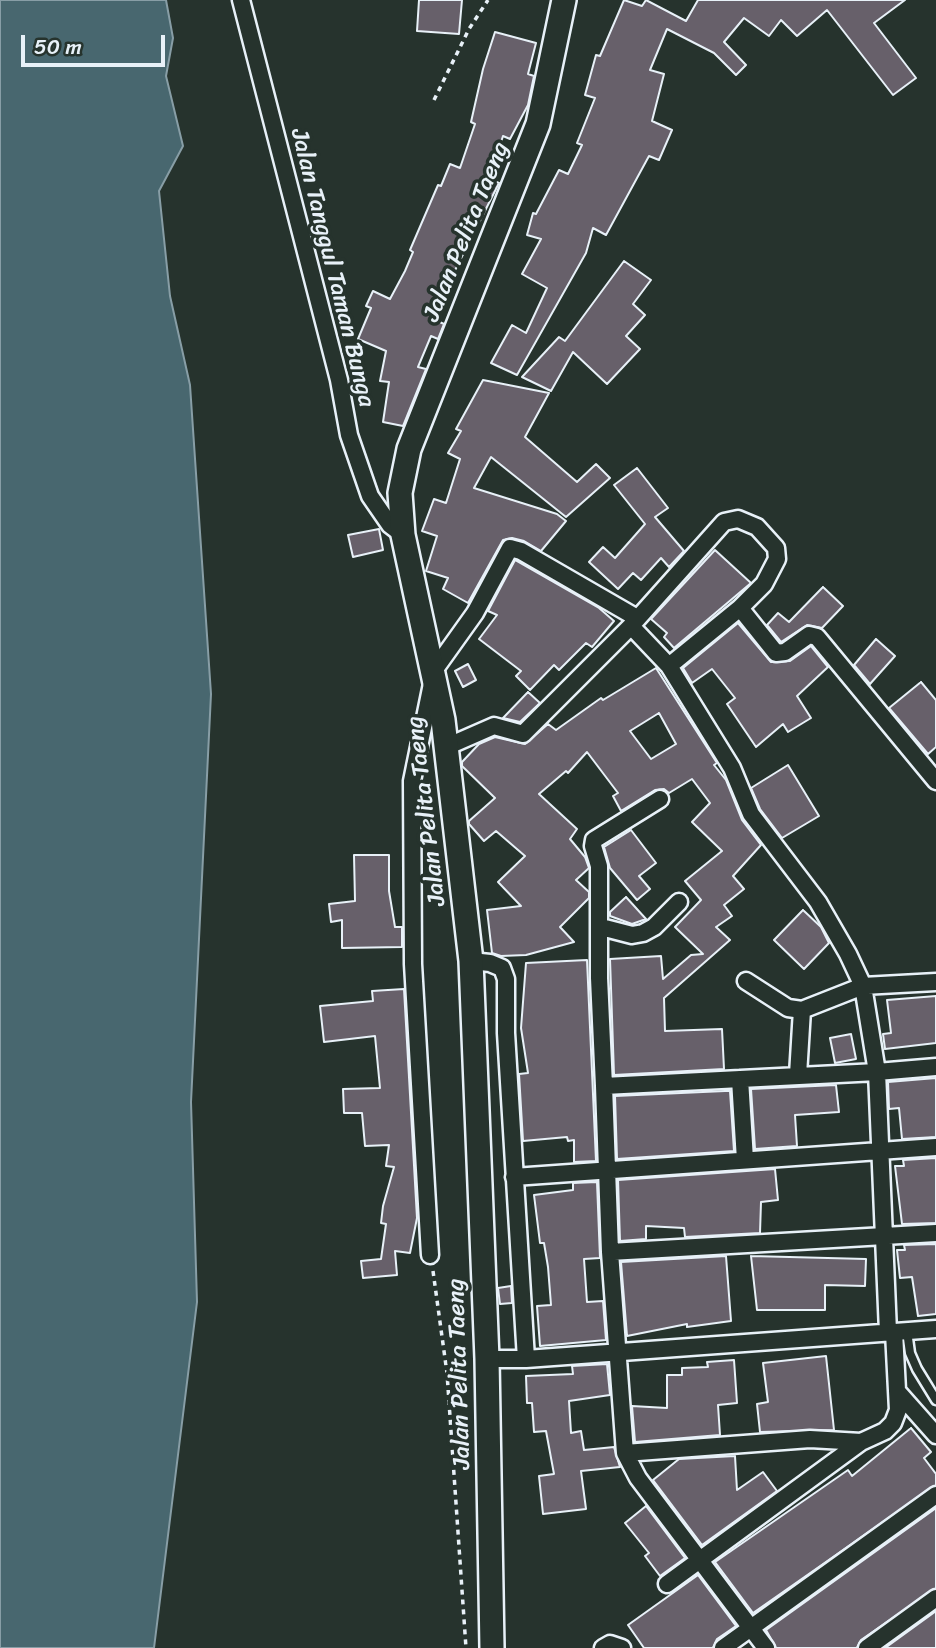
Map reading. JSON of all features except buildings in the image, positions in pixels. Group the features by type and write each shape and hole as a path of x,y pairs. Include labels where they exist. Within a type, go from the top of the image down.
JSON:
{"street":[{"name":"Jalan Tanggul Taman Bunga","path":"241,0 339,380 349,435 369,496 390,525 403,535"},
{"name":"Jalan Pelita Taeng","path":"492,1648 487,1359 471,961 435,669 403,535 400,493 409,449 538,124 564,0"},
{"path":"446,747 494,726 523,734 634,622 724,522 738,519 757,527 776,548 777,559 764,584 740,608 669,666"},
{"path":"430,1255 413,964 412,780 435,669 475,613 510,548 521,551 634,622 669,666 732,768 751,814 818,902 863,986 877,1072 885,1236 897,1332 898,1410 893,1423 885,1432 861,1442 667,1584"},
{"path":"740,608 776,653 786,652 809,635 817,637 936,781"},
{"path":"660,799 594,840 593,846 599,866 599,978 610,1252 625,1452 638,1478 702,1559 766,1648"},
{"path":"601,927 632,935 643,933 654,927 679,902"},
{"path":"471,961 491,963 502,968 506,979 514,1177 526,1359"},
{"path":"746,981 781,1005 802,1010 863,986 936,982"},
{"path":"798,1075 802,1010"},
{"path":"604,1087 936,1067"},
{"path":"740,1079 745,1160"},
{"path":"514,1177 936,1147"},
{"path":"610,1252 936,1233"},
{"path":"487,1359 526,1359 936,1329"},
{"path":"897,1391 936,1435"},
{"path":"625,1452 810,1439 861,1442"},
{"path":"723,1648 936,1495"},
{"path":"867,1648 936,1598"},
{"path":"603,1648 610,1644 622,1648"}],"lane":[{"path":"897,1332 936,1400"}],"path":[{"path":"434,100 469,29 488,0"},
{"path":"430,1255 447,1373 466,1648"}],"water":[{"path":"0,0 166,0 173,38 166,76 183,146 159,191 170,296 190,385 211,694 191,1102 197,1302 154,1648 0,1648"}]}
